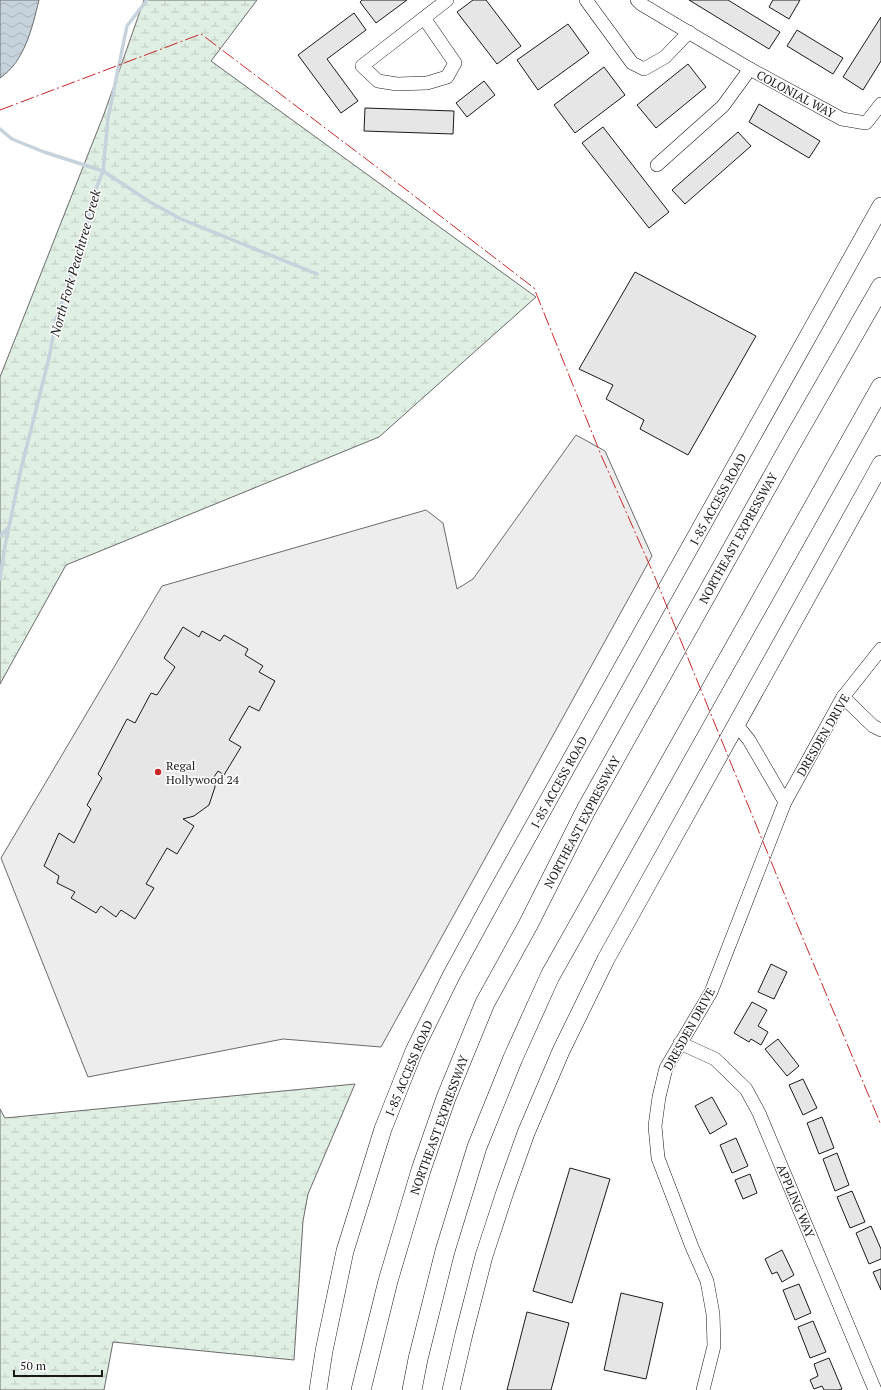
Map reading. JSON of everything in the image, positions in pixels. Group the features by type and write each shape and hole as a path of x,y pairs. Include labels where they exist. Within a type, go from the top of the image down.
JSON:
{"highway":[{"name":"NORTHEAST EXPRESSWAY","path":"361,1390 388,1281 421,1170 446,1098 485,1003 528,924 586,810 787,450 881,287"},
{"path":"412,1390 418,1359 445,1251 478,1147 513,1058 550,976 881,387"}],"main road":[{"name":"I-85 ACCESS ROAD","path":"318,1390 324,1351 345,1251 383,1129 414,1051 451,976 483,917 881,206"},
{"path":"451,1390 484,1256 526,1134 561,1051 606,959 881,464"}],"street":[{"path":"424,18 455,63 447,77 427,83 397,84 378,81 362,66 447,0"},
{"path":"586,0 632,63 644,69 665,57 689,32"},
{"name":"COLONIAL WAY","path":"637,0 641,4 750,69 842,119 866,123 881,104"},
{"name":"COLONIAL WAY","path":"657,165 723,106 750,69"},
{"name":"DRESDEN DRIVE","path":"703,1390 714,1346 713,1314 707,1281 692,1247 658,1158 655,1126 659,1097 666,1068 711,992 785,802 843,696 881,649"},
{"path":"843,696 873,726 881,730"},
{"path":"736,724 749,740 785,802"},
{"name":"APPLING WAY","path":"680,1043 715,1059 746,1089 759,1113 875,1390"}],"green space":[{"path":"144,0 257,0 211,61 536,297 379,437 66,565 0,684 0,377 104,114"},
{"path":"355,1084 308,1194 303,1221 294,1360 113,1342 104,1390 0,1390 0,1109 5,1118"}],"shaded area":[{"name":"Regal Hollywood 24","path":"576,435 605,451 652,556 381,1047 283,1039 88,1077 1,858 162,586 426,510 443,523 457,589 473,579"}],"water":[{"path":"0,0 39,0 30,33 16,63 0,78"}],"building":[{"path":"362,0 407,0 376,23 360,2"},
{"path":"473,0 486,0 521,46 497,64 457,12"},
{"path":"689,0 728,0 780,32 769,49"},
{"path":"773,0 800,0 789,19 769,7"},
{"path":"354,13 366,30 327,59 358,101 341,113 298,55"},
{"path":"881,17 881,61 863,90 843,77"},
{"path":"568,24 589,53 538,90 517,60"},
{"path":"797,30 843,58 833,74 787,46"},
{"path":"688,64 706,87 656,128 637,105"},
{"path":"604,67 625,95 575,133 554,105"},
{"path":"484,81 495,95 467,117 456,103"},
{"path":"759,104 820,141 809,158 749,122"},
{"path":"365,108 454,111 453,134 364,131"},
{"path":"603,127 669,212 649,228 582,143"},
{"path":"738,132 751,146 685,204 672,190"},
{"path":"635,272 756,336 688,455 640,429 644,420 606,399 613,385 579,369"},
{"name":"Regal Hollywood 24","path":"183,627 199,637 202,631 220,641 224,635 248,649 245,655 263,666 259,672 275,681 259,711 249,706 229,740 241,747 224,775 218,771 214,777 215,787 209,805 194,816 183,819 194,826 177,854 167,848 146,884 154,888 135,919 121,910 116,917 101,906 96,913 71,898 75,892 57,883 59,876 44,866 59,833 74,843 91,809 87,805 102,778 98,774 127,719 135,723 151,693 157,695 175,667 164,658"},
{"path":"771,964 787,972 774,999 758,992"},
{"path":"752,1002 767,1010 758,1026 768,1032 761,1045 751,1039 749,1042 734,1033"},
{"path":"778,1039 799,1066 787,1076 765,1049"},
{"path":"803,1079 817,1108 803,1115 789,1085"},
{"path":"712,1097 727,1124 710,1134 695,1106"},
{"path":"822,1117 834,1148 819,1154 807,1123"},
{"path":"736,1138 748,1166 732,1173 720,1145"},
{"path":"837,1153 849,1185 835,1191 823,1159"},
{"path":"570,1168 610,1179 572,1303 533,1291"},
{"path":"750,1174 757,1193 743,1199 735,1180"},
{"path":"852,1191 865,1222 850,1228 837,1197"},
{"path":"871,1226 881,1249 881,1259 869,1264 856,1233"},
{"path":"782,1250 794,1275 782,1282 777,1272 772,1274 765,1259"},
{"path":"881,1269 881,1290 873,1272"},
{"path":"799,1284 811,1313 795,1320 783,1290"},
{"path":"621,1293 663,1303 646,1379 604,1370"},
{"path":"527,1312 569,1323 551,1390 507,1390"},
{"path":"813,1321 826,1352 810,1358 798,1327"},
{"path":"829,1358 842,1389 824,1390 822,1386 814,1389 810,1380 818,1376 814,1364"}],"waterway":[{"name":"North Fork Peachtree Creek","path":"0,579 5,546 21,469 49,358 56,320 84,236 94,194 103,171 108,118 127,26 147,0"},
{"path":"0,129 12,139 44,152 103,171 150,202 181,219 317,274"},
{"name":"North Fork Peachtree Creek","path":"0,536 8,528"}],"power":[{"path":"0,110 201,34 534,288 601,455 654,575 786,898 881,1125"}],"place":[{"name":"Regal Hollywood 24","path":"158,772"}]}
